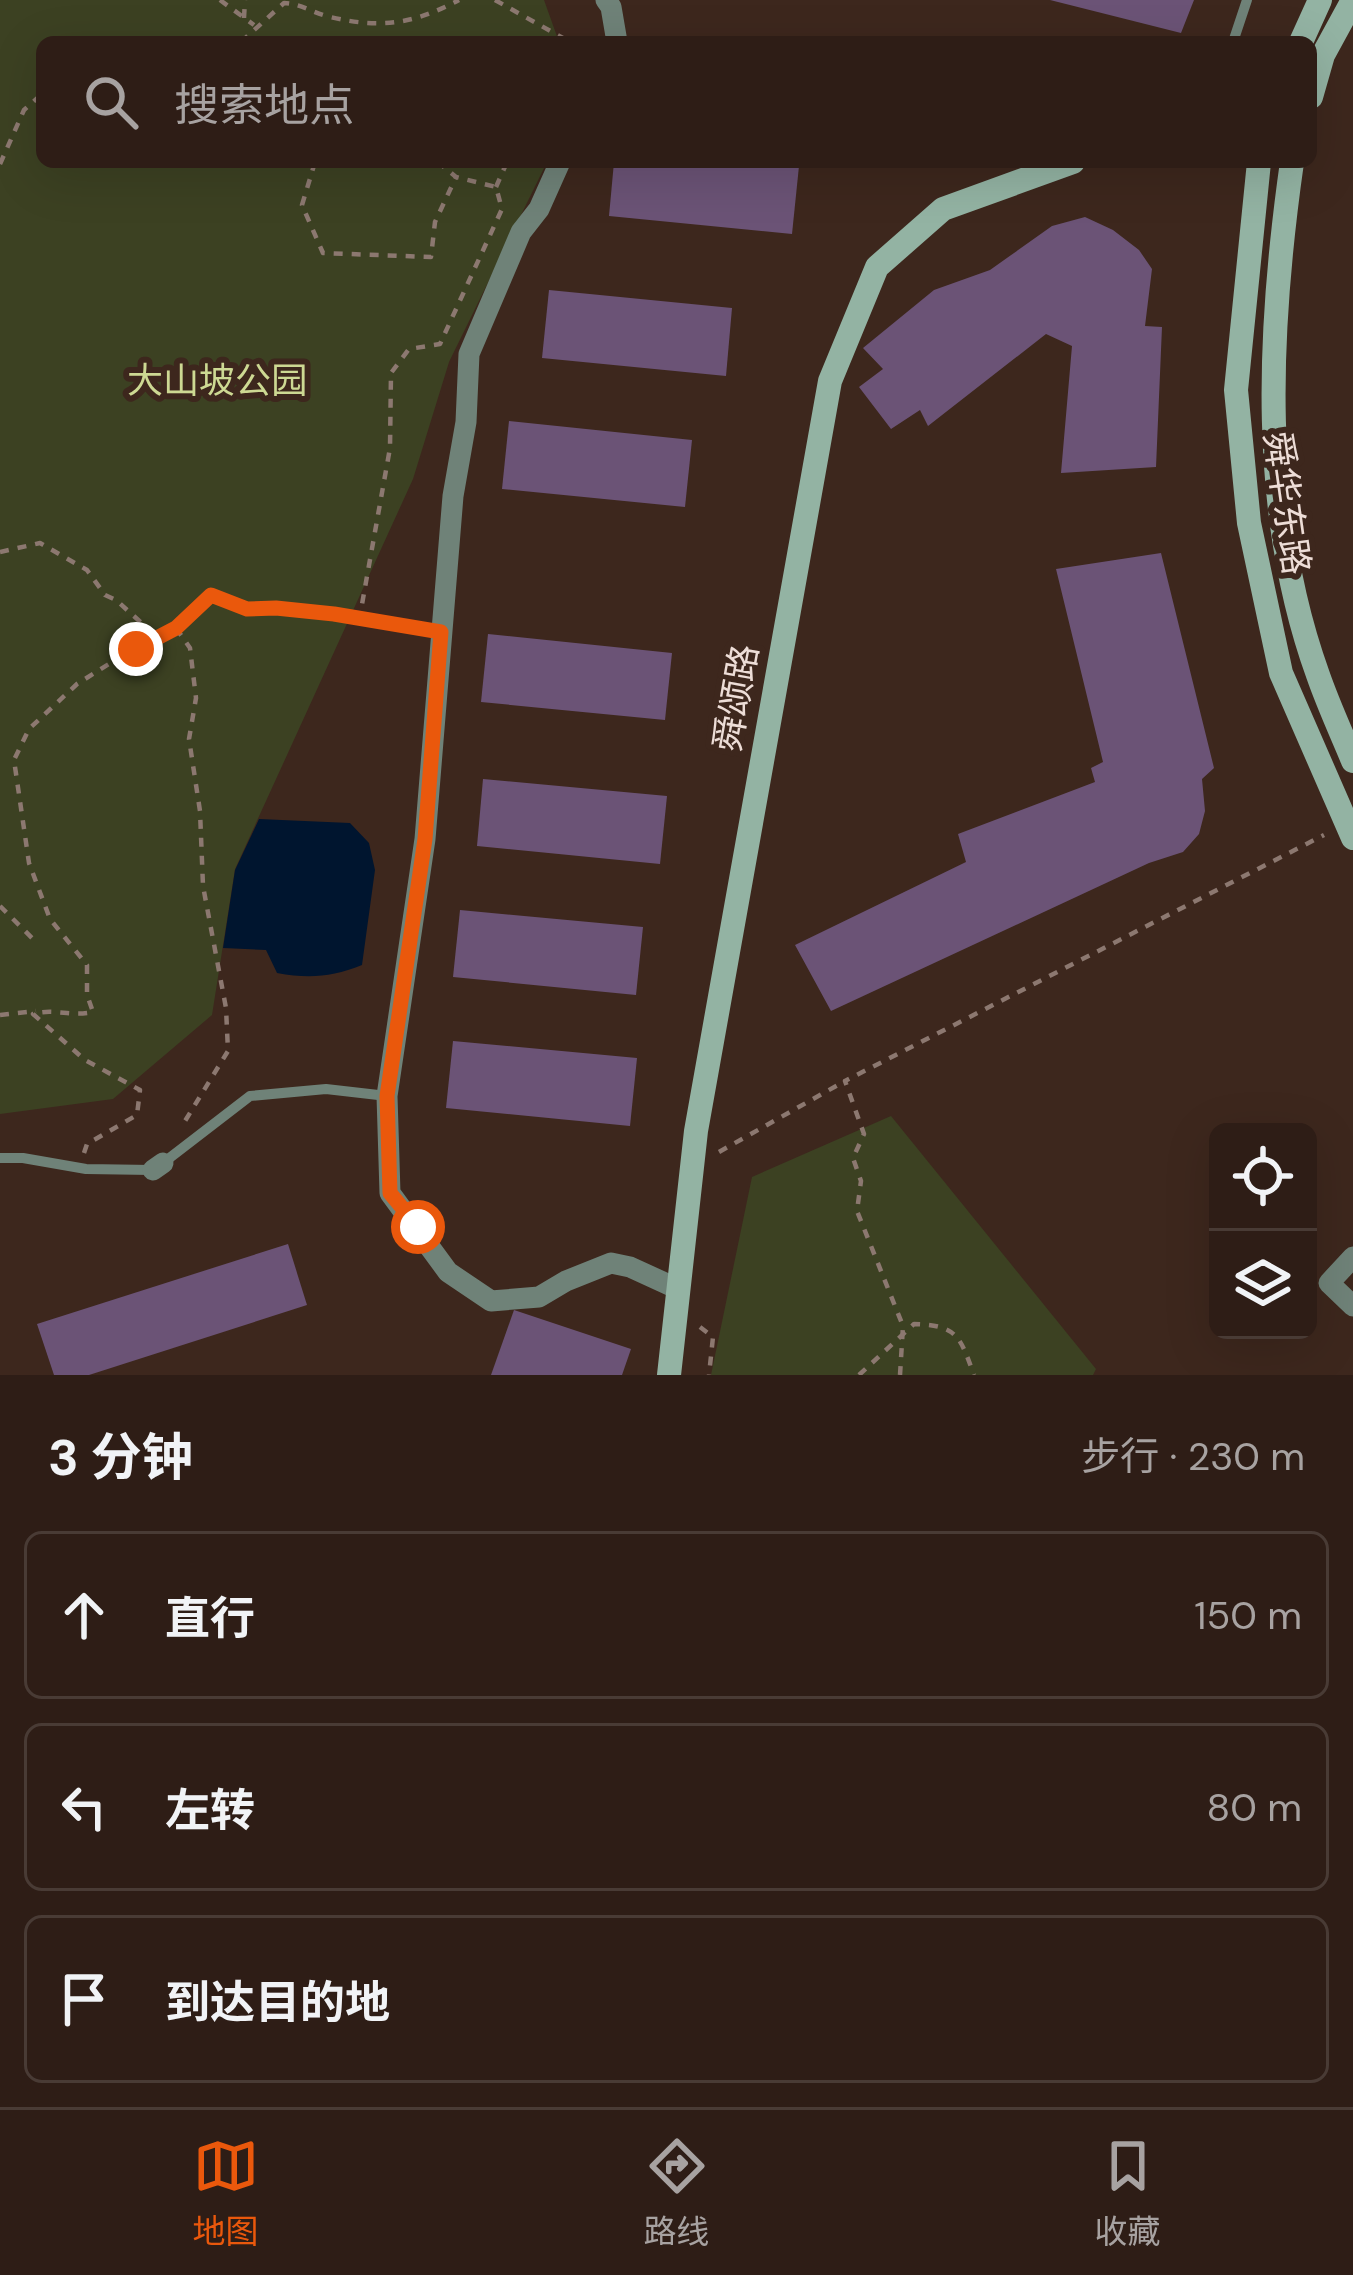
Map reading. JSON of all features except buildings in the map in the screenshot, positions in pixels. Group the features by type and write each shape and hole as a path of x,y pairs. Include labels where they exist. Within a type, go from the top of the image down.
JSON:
{"main road":[{"path":"1304,36 1320,0"},
{"path":"1317,76 1353,0"},
{"name":"舜颂路","path":"669,1375 692,1168 830,381 878,267 943,209 1056,168"},
{"name":"舜华东路","path":"1257,168 1236,390 1249,524 1281,673 1349,831"},
{"name":"舜华东路","path":"1290,168 1271,394 1278,500 1316,672 1353,761"}],"street":[{"path":"606,0 615,36"},
{"path":"557,168 539,209 521,232 469,354 425,839 387,1096 390,1193 448,1272 490,1301 539,1297 611,1263 630,1267 677,1300"},
{"path":"1353,1257 1329,1283 1353,1306"}],"lane":[{"path":"1235,36 1246,0"},
{"path":"0,1158 90,1169 158,1166 250,1096 326,1089 387,1096"}],"path":[{"path":"220,0 255,26"},
{"path":"244,0 244,20"},
{"path":"246,36 284,3 345,20 386,25 424,18 459,0"},
{"path":"495,0 559,36"},
{"path":"0,164 24,110 36,99"},
{"path":"313,168 302,205 323,254 431,257 435,222 456,177"},
{"path":"445,168 456,177 496,187"},
{"path":"359,621 390,448 391,373 410,350 440,344 502,209 496,187 504,168"},
{"path":"0,552 40,543 87,570 105,595 155,635"},
{"path":"0,1015 53,1009 68,1014 93,1012 87,995 87,965 50,919 29,863 14,760 29,729 77,684 155,635 176,628 211,595 247,609 276,608 441,632"},
{"path":"158,1166 227,1051 226,1008 203,886 200,811 189,739 196,698 190,648 176,628"},
{"path":"692,1168 845,1081 1349,831"},
{"path":"0,906 33,939"},
{"path":"53,1009 33,1014 85,1060 140,1090 136,1115 87,1144 82,1156 90,1169"},
{"path":"845,1081 864,1134 853,1158 861,1181 857,1211 903,1325 900,1375"},
{"path":"677,1300 713,1336 709,1375"},
{"path":"859,1375 914,1324 942,1324 961,1339 974,1375"}],"green space":[{"name":"大山坡公园","path":"0,0 544,0 557,36 36,36 36,168 544,168 449,362 413,479 235,869 212,1015 113,1099 0,1114"},
{"path":"891,1116 1096,1369 1093,1375 711,1375 752,1177"}],"water":[{"path":"259,819 350,823 369,843 375,870 362,965 320,976 289,975 277,973 266,950 223,948 235,870"}],"route":[{"path":"136,649 176,628 211,595 247,609 334,614 441,632 425,839 387,1096 390,1193 418,1227"}]}
